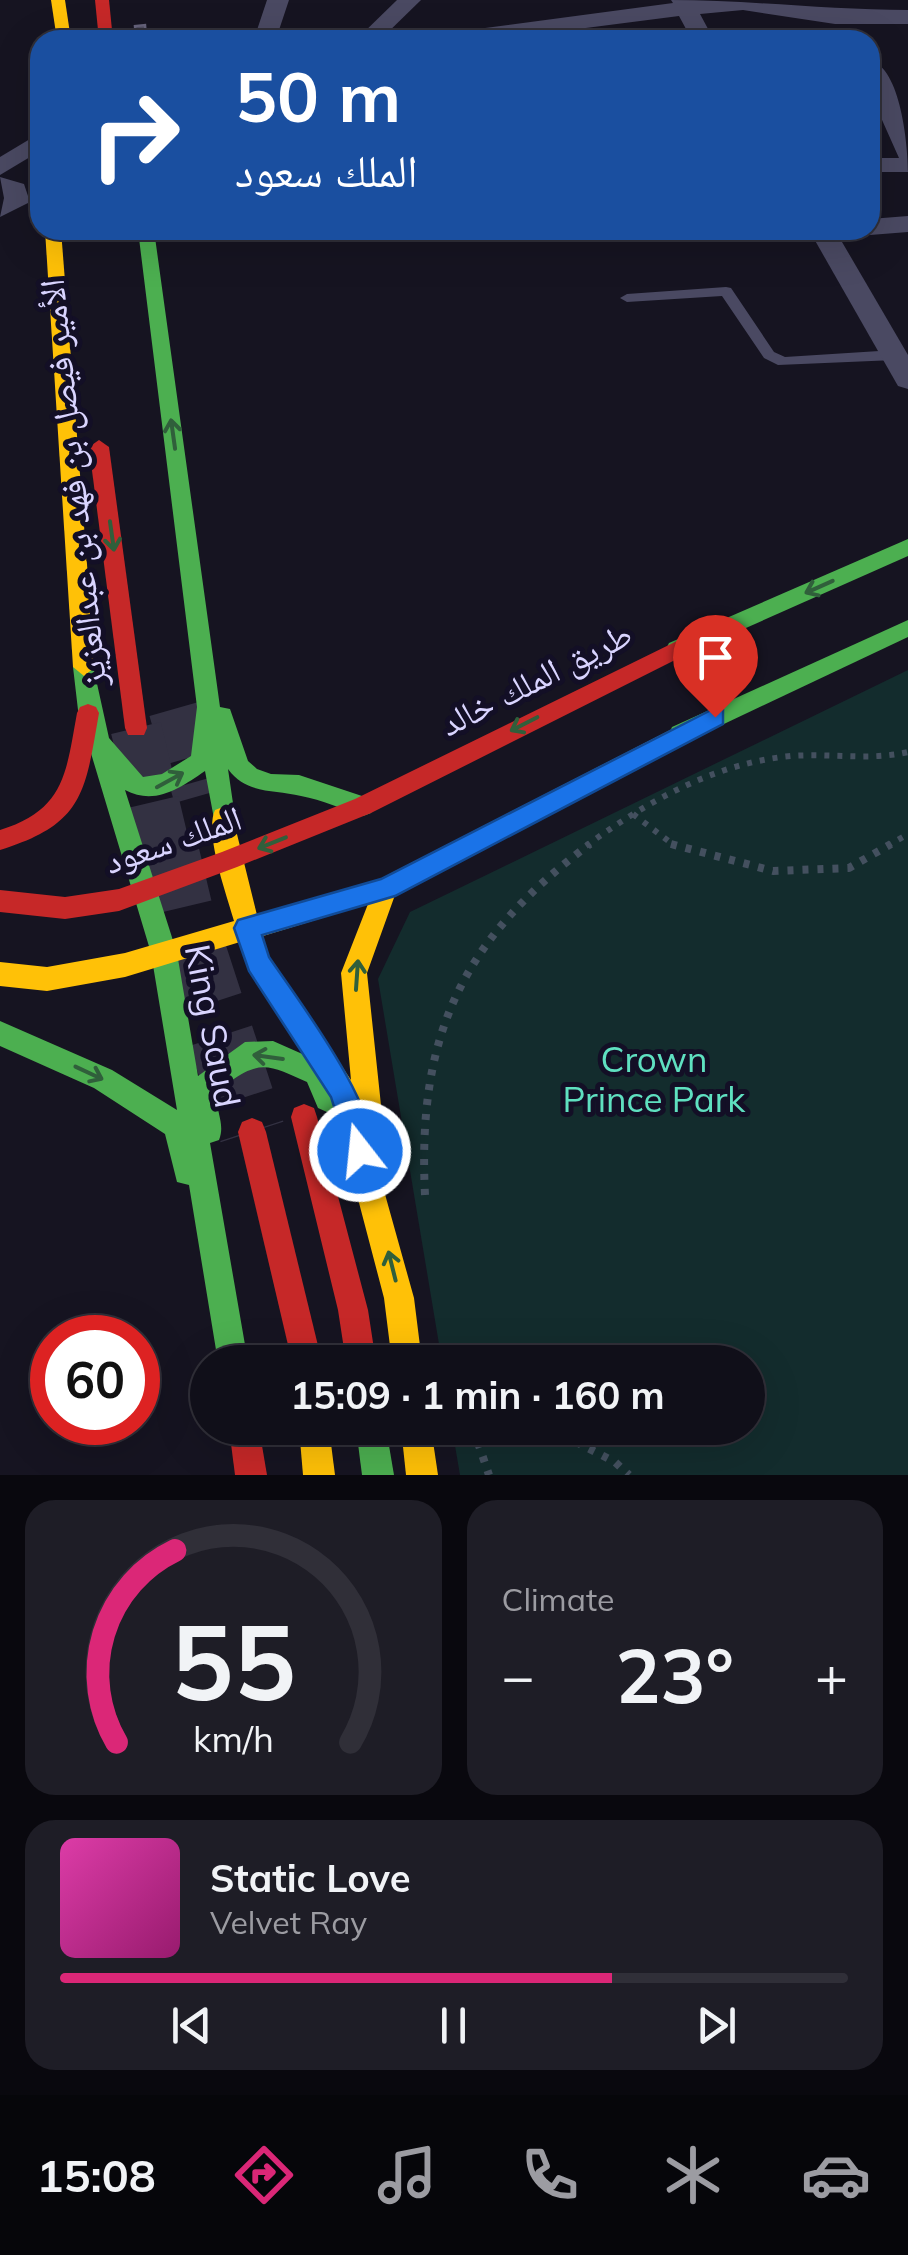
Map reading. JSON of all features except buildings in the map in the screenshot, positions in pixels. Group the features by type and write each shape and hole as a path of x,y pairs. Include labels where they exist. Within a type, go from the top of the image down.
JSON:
{"main road":[{"path":"58,0 61,30"},
{"path":"102,5 105,30"},
{"path":"102,5 116,18 120,30"},
{"name":"الأمير فيصل بن فهد بن عبدالعزيز","path":"54,240 78,612 89,710"},
{"path":"124,240 126,268"},
{"path":"89,710 126,786 137,791 162,787 202,761 207,736 202,634 147,240"},
{"name":"الأمير فيصل بن فهد بن عبدالعزيز","path":"96,422 136,728"},
{"name":"طريق الملك خالد","path":"363,806 632,669 908,548"},
{"path":"0,974 47,979 164,953 386,888 683,732 908,628"},
{"path":"202,634 238,766 249,776 271,784 299,784 363,806"},
{"name":"King Saud","path":"202,634 216,737 220,812 247,928 258,962 343,1091 378,1211 399,1298 406,1345"},
{"path":"0,840 32,835 53,822 71,798 89,710"},
{"name":"King Saud","path":"89,710 148,889 164,953 228,1345"},
{"name":"الملك سعود","path":"0,901 65,908 120,900 363,806"},
{"path":"378,1211 354,973 386,888"},
{"path":"0,1033 103,1079 177,1126 227,1345"},
{"path":"241,1345 238,1295 203,1096 209,1081 245,1055 273,1054 316,1073 378,1211"},
{"path":"304,1117 358,1345"},
{"path":"252,1132 303,1345"},
{"path":"316,1445 319,1475"},
{"path":"374,1445 378,1475"},
{"path":"418,1445 422,1475"}],"street":[{"path":"268,30 278,0"},
{"path":"378,30 410,0"},
{"path":"682,4 697,30"},
{"path":"512,30 682,4 788,6 848,17 908,17"},
{"path":"848,17 854,30"},
{"path":"889,106 908,153"},
{"path":"0,134 30,140"},
{"path":"0,168 30,146"},
{"path":"880,166 908,165"},
{"path":"0,184 15,189 17,202 0,209"},
{"path":"880,227 908,224"},
{"path":"834,240 901,367"}],"lane":[{"path":"627,298 726,291 769,355 783,362 901,367"}],"path":[{"path":"428,1215 423,1177 432,1079 460,978 516,904 633,814 709,775 788,756 908,752"},
{"path":"633,814 674,846 774,872 849,868 908,834"},
{"path":"479,1445 489,1475"},
{"path":"582,1445 615,1462 630,1475"}],"green space":[{"name":"Crown Prince Park","path":"908,670 908,1475 460,1475 455,1445 765,1445 765,1345 439,1345 378,979 410,912"}],"tunnel":[{"path":"174,709 199,796"},
{"path":"136,728 164,846"},
{"path":"164,844 180,911 252,1132"}],"traffic: fast":[{"path":"147,240 223,817"},
{"path":"677,649 908,547"},
{"path":"680,734 908,628"},
{"path":"84,667 89,710 164,953 230,1345"},
{"path":"106,746 127,778 147,788 158,786 202,761 206,712"},
{"path":"222,715 238,766 249,776 271,784 299,785 363,806"},
{"path":"0,1033 103,1079 177,1126 187,1172"},
{"path":"209,1130 203,1096 209,1081 245,1055 273,1054 316,1073 327,1099"},
{"path":"374,1445 378,1475"}],"traffic: slow":[{"path":"58,0 62,30"},
{"path":"54,240 84,667"},
{"path":"0,974 47,979 125,965 386,888 680,734"},
{"path":"223,817 229,860 258,962 343,1091 399,1298 405,1345"},
{"path":"369,1124 354,973 386,888"},
{"path":"316,1445 319,1475"},
{"path":"418,1445 422,1475"}],"traffic: jam":[{"path":"102,0 105,30"},
{"path":"99,447 136,728"},
{"path":"0,901 65,908 119,900 229,860 363,806 677,649"},
{"path":"0,840 44,822 68,796 88,713"},
{"path":"304,1117 358,1345"},
{"path":"252,1132 303,1345"},
{"path":"247,1445 251,1475"}],"route":[{"path":"360,1151 343,1091 258,962 247,928 386,888 715,717"}]}
